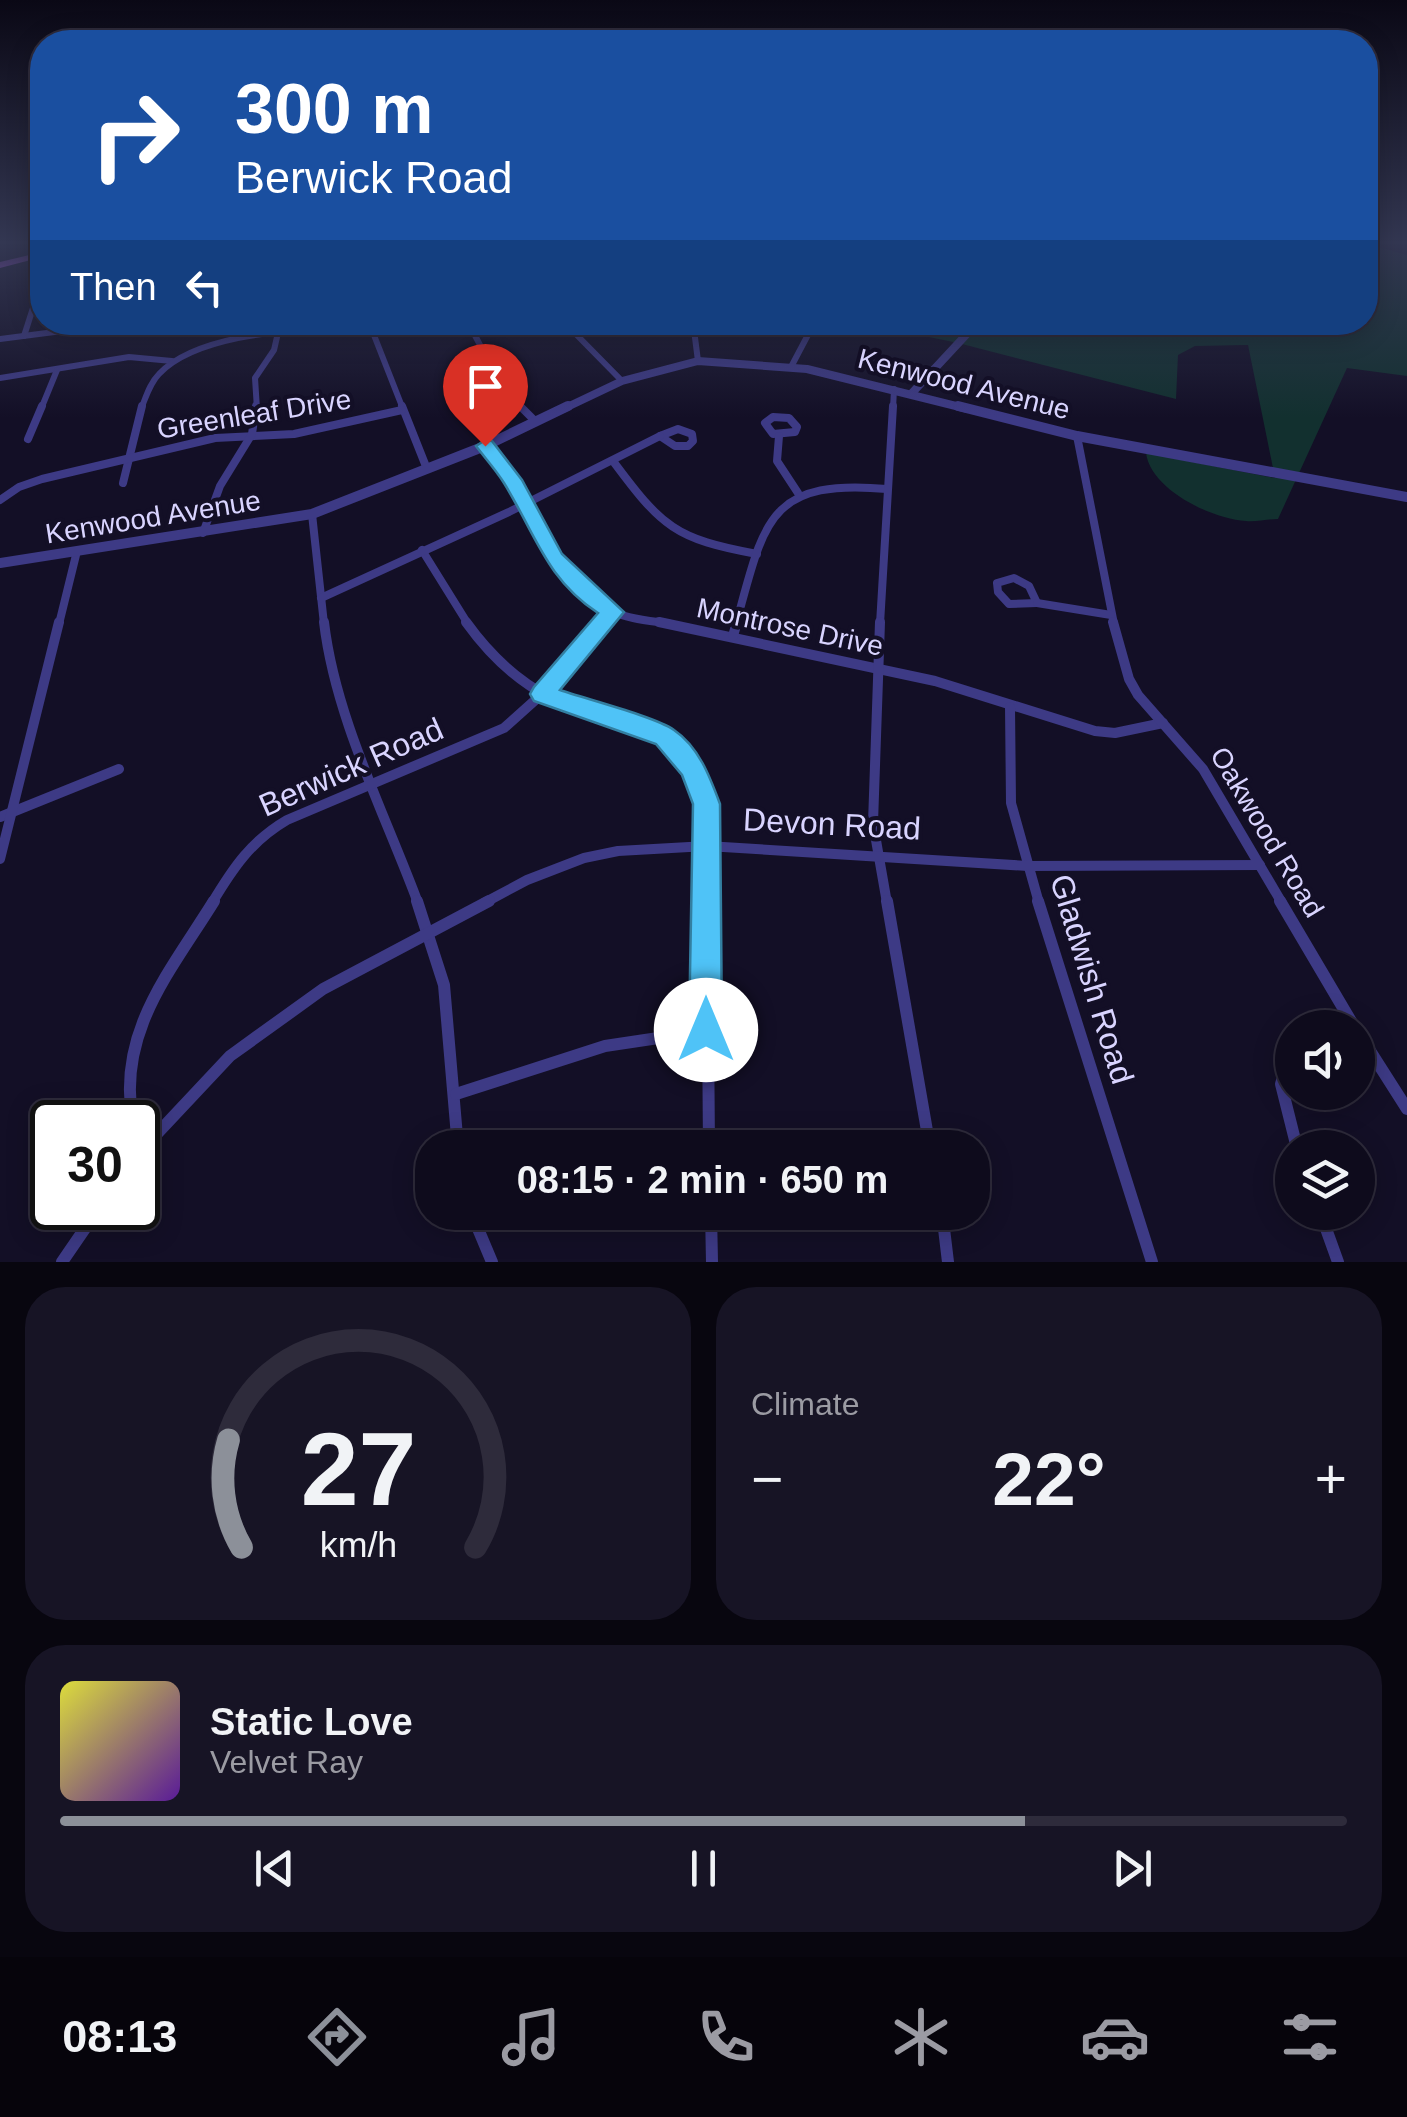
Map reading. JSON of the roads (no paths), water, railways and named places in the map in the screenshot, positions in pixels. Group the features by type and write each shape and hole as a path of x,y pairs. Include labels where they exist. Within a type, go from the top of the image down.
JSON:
{"street":[{"path":"24,336 30,317"},
{"path":"0,339 32,335"},
{"path":"0,378 129,357 172,361 220,343 292,335"},
{"path":"374,335 427,469"},
{"path":"475,335 504,390 535,422"},
{"path":"577,335 622,381"},
{"path":"695,335 698,361"},
{"path":"790,366 810,335"},
{"path":"912,393 966,335"},
{"path":"203,533 220,486 252,434 257,418 255,378 274,350 277,337"},
{"path":"122,484 149,389 172,361"},
{"name":"Kenwood Avenue","path":"0,563 312,514 485,446 622,381 698,361 790,366 1077,436 1407,497"},
{"path":"28,439 57,370"},
{"path":"894,389 872,797 876,854 927,1130"},
{"name":"Greenleaf Drive","path":"0,500 30,482 215,438 293,435 402,410"},
{"path":"320,598 660,436"},
{"path":"779,436 778,461 798,492"},
{"name":"Oakwood Road","path":"1077,436 1110,615 1129,680 1203,769 1341,1010"},
{"name":"Montrose Drive","path":"485,446 512,480 563,570 590,597 613,612 877,667 968,690 1095,731 1114,733 1163,723"},
{"path":"613,461 668,530 695,542 758,554"},
{"path":"734,636 758,554 778,508 798,492 846,483 887,489"},
{"path":"312,514 328,648 370,784 444,985 457,1130"},
{"path":"422,550 456,611 485,650 542,694 584,711 647,728 672,743 699,783 706,804 709,1130"},
{"path":"0,859 6,816 77,551"},
{"path":"1037,603 1034,592 1021,580 997,583 998,592 1009,604 1037,603 1110,615"},
{"name":"Berwick Road","path":"130,1100 130,1052 140,1022 247,849 287,820 504,728 542,694 613,612"},
{"name":"Gladwish Road","path":"1010,706 1011,802 1152,1262"},
{"path":"6,816 118,769"},
{"name":"Devon Road","path":"160,1129 205,1080 264,1029 323,989 527,880 584,858 707,846 1028,866 1260,865"},
{"path":"456,1094 605,1046 706,1030"},
{"name":"Oakwood Road","path":"1375,1063 1407,1109"},
{"path":"62,1262 84,1230"},
{"path":"479,1230 492,1262"},
{"path":"711,1230 712,1262"},
{"path":"944,1230 948,1262"},
{"path":"1326,1230 1338,1262"}]}
